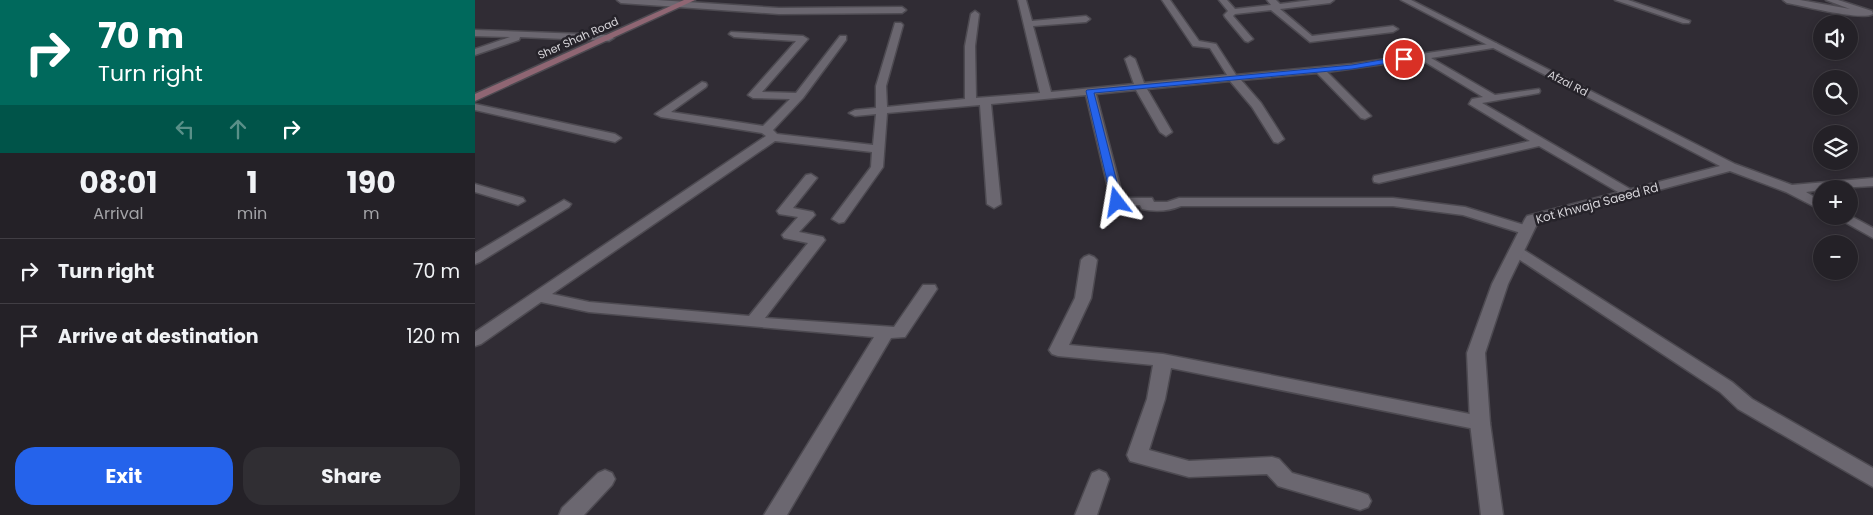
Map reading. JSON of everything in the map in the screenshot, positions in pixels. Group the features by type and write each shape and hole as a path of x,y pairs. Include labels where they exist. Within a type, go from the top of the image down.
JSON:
{"main road":[{"name":"Sher Shah Road","path":"475,98 687,2"}],"street":[{"path":"621,0 687,2 811,12 902,10"},
{"path":"811,12 815,0"},
{"path":"862,11 864,0"},
{"path":"1022,0 1046,95"},
{"path":"1223,0 1233,12"},
{"path":"1248,39 1228,15 1233,12 1274,5 1330,0"},
{"name":"Afzal Rd","path":"1405,0 1731,167"},
{"path":"1619,0 1686,21"},
{"path":"1787,0 1839,11 1871,13"},
{"path":"1830,0 1871,13"},
{"path":"1166,1 1196,44 1213,46 1234,79 1257,105 1278,139"},
{"path":"1274,5 1310,39 1393,29"},
{"path":"971,102 970,46 975,14"},
{"path":"1029,24 1086,19"},
{"path":"839,219 877,167 882,110 881,86 898,25"},
{"path":"475,33 609,38"},
{"path":"734,34 803,38 753,95 799,96"},
{"path":"475,52 523,35"},
{"path":"475,340 770,133 843,38"},
{"path":"855,113 1319,70 1493,45"},
{"path":"1421,56 1493,98"},
{"path":"1129,59 1141,87 1166,132"},
{"path":"1319,70 1365,116"},
{"path":"702,84 661,114 878,149"},
{"path":"1090,91 1117,202 1147,201 1147,206 1169,206 1179,202 1393,202 1465,211 1526,230"},
{"path":"1535,91 1476,101 1475,104 1631,193"},
{"path":"985,100 994,204"},
{"path":"475,106 615,138"},
{"path":"1379,179 1540,142"},
{"path":"1731,167 1791,189 1813,201"},
{"name":"Kot Khwaja Saeed Rd","path":"1492,515 1480,424 1476,353 1500,284 1532,219 1731,167"},
{"path":"753,322 818,240 789,235 808,215 784,211 811,178"},
{"path":"1791,189 1873,182"},
{"path":"475,188 518,201"},
{"path":"475,259 564,204"},
{"path":"1857,225 1873,234"},
{"path":"1516,251 1726,387 1745,404 1873,478"},
{"path":"1089,260 1083,298 1059,350 1163,360 1480,424"},
{"path":"538,296 589,307 899,333 929,289"},
{"path":"775,515 886,332"},
{"path":"1163,360 1156,399 1137,455 1189,469 1272,465 1285,480 1360,501"},
{"path":"1086,515 1099,478"},
{"path":"571,515 605,479"}],"route":[{"path":"1117,202 1090,91 1352,67 1404,59"}]}
